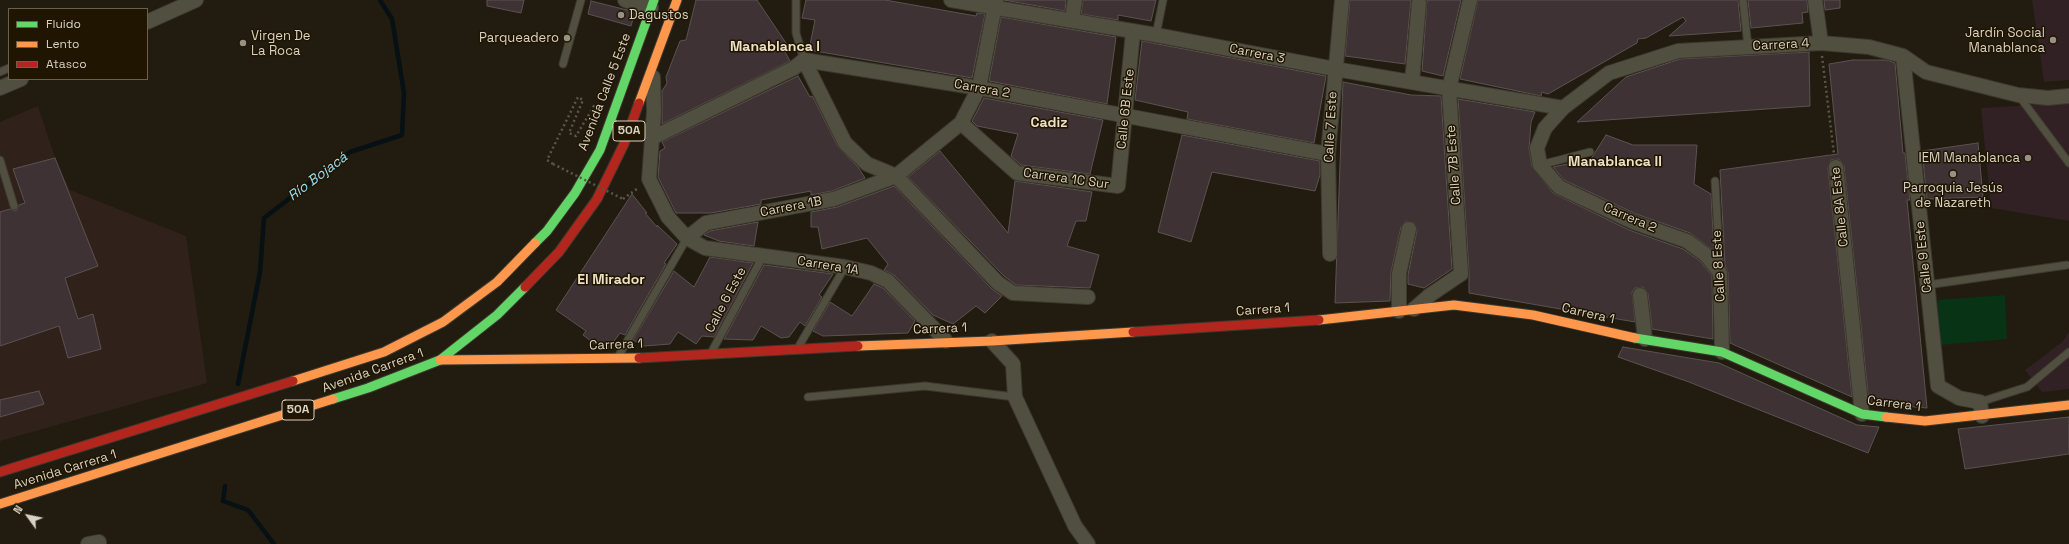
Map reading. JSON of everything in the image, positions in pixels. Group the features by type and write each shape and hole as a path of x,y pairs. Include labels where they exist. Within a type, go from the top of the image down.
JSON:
{"main road":[{"name":"50A","path":"653,66 677,0"},
{"name":"Avenida Calle 5 Este","path":"547,231 575,193 600,150 653,4"},
{"name":"Avenida Carrera 1","path":"0,504 368,388 440,360 497,315 560,252 600,192 624,144 653,66"},
{"name":"Avenida Carrera 1","path":"0,472 384,352 443,322 497,282 547,231"},
{"name":"Carrera 1","path":"440,360 617,359 710,355 798,348 946,341 992,341 1337,319 1454,305 1534,315 1608,333 1722,352 1862,414 1925,421 1982,416 2069,405"}],"street":[{"path":"148,22 196,0"},
{"path":"625,0 653,4"},
{"name":"Carrera 3","path":"951,0 996,4 1133,32 1156,35 1334,69 1563,108"},
{"path":"1072,20 1075,0"},
{"name":"Calle 7 Este","path":"1330,254 1328,154 1334,69 1342,0"},
{"name":"Calle 7B Este","path":"1414,309 1430,294 1461,274 1449,89 1470,0"},
{"path":"1815,0 1821,43"},
{"path":"1412,82 1419,3"},
{"name":"Carrera 1B","path":"687,238 706,223 834,199 896,176 961,123 979,88 996,4"},
{"name":"Calle 6B Este","path":"1118,186 1133,32"},
{"name":"Carrera 4","path":"1540,164 1537,148 1545,128 1563,108 1609,73 1678,51 1821,43 1869,47 1903,56 1926,72 2018,95 2048,98 2069,96"},
{"name":"Calle 9 Este","path":"1903,56 1938,386 1959,398 1980,402"},
{"path":"652,138 794,68 804,60 845,143 867,164 896,176 998,283 1013,293 1088,297"},
{"name":"Carrera 2","path":"804,60 979,88 1328,154"},
{"name":"Carrera 1A","path":"653,66 654,112 649,179 668,217 687,238 705,248 845,267 871,273 888,282 946,341"},
{"path":"0,88 18,80"},
{"name":"Carrera 1C Sur","path":"961,123 1017,173 1118,186"},
{"name":"Carrera 2","path":"1540,164 1559,187 1633,222 1687,241 1706,254 1720,273"},
{"name":"Calle 8A Este","path":"1836,167 1862,414"},
{"path":"1399,311 1399,274 1409,229"},
{"name":"Calle 8 Este","path":"1720,273 1722,352"},
{"path":"1640,295 1645,339"},
{"path":"992,341 1013,364 1015,397 1074,526 1088,544"},
{"path":"1980,402 1982,416"}],"lane":[{"path":"563,64 581,0"},
{"path":"796,0 796,33 804,60"},
{"path":"1156,35 1163,0"},
{"path":"1743,0 1748,47"},
{"path":"2018,95 2069,163"},
{"path":"1540,164 1590,152"},
{"path":"0,160 14,206"},
{"name":"Calle 8 Este","path":"1715,181 1720,273"},
{"path":"617,359 687,238"},
{"name":"Calle 6 Este","path":"710,355 763,256"},
{"path":"1927,285 2067,265"},
{"path":"798,348 845,267"},
{"path":"1980,402 2027,387 2069,352"},
{"path":"808,397 925,386 1015,397"}],"path":[{"name":"Calle 8A Este","path":"1821,43 1836,167"},
{"path":"612,115 594,106 576,136 569,133 583,100 578,97 547,160 623,199"}],"shaded area":[{"name":"Jardín Social Manablanca","path":"2032,0 2069,0 2069,80 2044,82"},
{"name":"IEM Manablanca","path":"2069,103 2069,221 1991,208 1981,108"},
{"path":"38,106 55,158 70,190 186,236 207,383 0,441 0,122"},
{"path":"2069,332 2069,389 2042,392 2025,370 2062,342"}],"green space":[{"path":"2005,295 2007,339 1941,345 1937,300"}],"building":[{"path":"487,0 524,0 521,13 487,6"},
{"path":"696,0 757,0 788,46 781,45 790,61 662,124 662,91 667,83 666,77 680,41 686,40"},
{"path":"806,0 885,0 976,16 977,13 985,14 972,78 809,50 815,20 802,18"},
{"path":"1004,0 1066,0 1065,11"},
{"path":"1083,0 1156,0 1151,21 1118,15 1118,20 1081,14"},
{"path":"1350,0 1411,0 1405,64 1345,56"},
{"path":"1427,0 1461,0 1443,76 1422,71"},
{"path":"1478,0 1738,0 1741,31 1669,36 1686,21 1683,17 1646,38 1638,39 1637,43 1548,94 1542,92 1541,96 1460,79"},
{"path":"1748,0 1807,0 1808,12 1802,13 1803,23 1751,28"},
{"path":"1824,0 1840,0 1840,8 1825,10"},
{"path":"591,1 635,12 631,26 588,14"},
{"path":"1001,17 1116,37 1107,104 989,81"},
{"path":"1142,41 1326,76 1314,143 1187,119 1188,112 1135,100"},
{"path":"1809,52 1810,106 1577,122 1626,77 1680,59"},
{"path":"1853,60 1887,60 1895,63 1903,153 1905,153 1910,200 1907,200 1927,408 1869,403 1844,166 1839,159 1831,160 1828,168 1852,397 1730,343 1728,273 1725,265 1720,170 1838,154 1829,64"},
{"path":"798,76 810,97 812,96 815,101 838,147 858,167 865,178 832,191 811,195 811,191 761,200 761,204 711,213 676,213 658,177 660,151 665,148 662,142"},
{"path":"1343,82 1411,95 1441,96 1452,269 1424,288 1408,284 1408,275 1417,230 1414,223 1406,221 1401,227 1391,272 1390,301 1335,303"},
{"path":"984,98 1103,120 1090,174 1021,165 1011,156 1018,134 977,126 972,121"},
{"path":"1458,99 1535,112 1531,122 1529,149 1532,166 1553,193 1629,230 1683,249 1700,261 1712,276 1713,339 1652,329 1648,294 1643,287 1635,288 1632,292 1635,322 1469,293"},
{"path":"1182,135 1320,161 1320,175 1315,191 1212,172 1191,242 1158,232"},
{"path":"1606,135 1633,145 1697,145 1694,184 1711,194 1714,251 1690,233 1636,214 1564,180 1553,167 1591,159"},
{"name":"Parroquia Jesús de Nazareth","path":"1978,143 1983,197 1927,199 1922,151"},
{"path":"940,151 1008,233 1015,181 1092,192 1086,221 1076,221 1067,246 1099,255 1090,288 1016,285 1004,276 908,177"},
{"path":"55,158 98,266 65,278 78,319 93,314 101,349 68,358 59,326 0,346 0,212 10,209 16,211 19,205 25,203 13,169"},
{"path":"894,186 992,289 1002,296 985,313 976,306 953,324 933,315 894,275 884,270 888,264 867,238 822,249 818,227 811,227 811,212 837,207"},
{"path":"632,194 657,227 657,225 677,244 664,263 666,264 625,335 620,333 609,348 600,348 583,335 586,331 556,310"},
{"path":"758,222 754,246 719,241 704,235 710,231"},
{"path":"710,257 753,263 714,337 702,336 696,344 678,332 670,344 644,346 633,340 674,271 694,287"},
{"path":"764,265 833,274 819,295 822,297 805,326 800,322 789,337 781,338 761,326 753,340 724,339"},
{"path":"874,284 883,288 915,321 908,333 823,336 813,331 830,302 852,316"},
{"path":"1623,347 1719,363 1857,425 1879,427 1868,453 1689,382 1618,357"},
{"path":"39,391 44,404 0,417 0,400"},
{"path":"2069,417 2069,454 1965,469 1958,429"}],"waterway":[{"name":"Río Bojacá","path":"238,384 260,272 264,218 350,152 402,135 404,93 392,19 380,0"},
{"name":"Río Bojacá","path":"225,486 223,501 248,510 274,544"}],"traffic: fast":[{"path":"535,243 547,231 575,193 600,150 654,0"},
{"path":"333,399 368,388 440,360 497,315 525,287"},
{"path":"1635,338 1722,352 1862,414 1886,417"}],"traffic: slow":[{"path":"639,103 677,0"},
{"path":"293,381 384,352 443,322 497,282 535,243"},
{"path":"1319,320 1454,305 1533,315 1635,338"},
{"path":"858,346 992,341 1133,332"},
{"path":"440,360 639,358"},
{"path":"0,504 333,399"},
{"path":"1886,417 1925,421 2069,405"}],"traffic: jam":[{"path":"525,287 559,252 597,199 624,144 639,103"},
{"path":"1133,332 1319,320"},
{"path":"639,358 858,346"},
{"path":"0,472 293,381"}],"place":[{"name":"Dagustos","path":"621,15"},
{"name":"Parqueadero","path":"567,38"},
{"name":"Jardín Social Manablanca","path":"2053,40"},
{"name":"Virgen De La Roca","path":"243,43"},
{"name":"IEM Manablanca","path":"2028,158"},
{"name":"Parroquia Jesús de Nazareth","path":"1953,174"}],"district":[{"name":"Manablanca I","path":"775,47"},
{"name":"Cadiz","path":"1049,123"},
{"name":"Manablanca II","path":"1615,162"},
{"name":"El Mirador","path":"611,280"}]}
